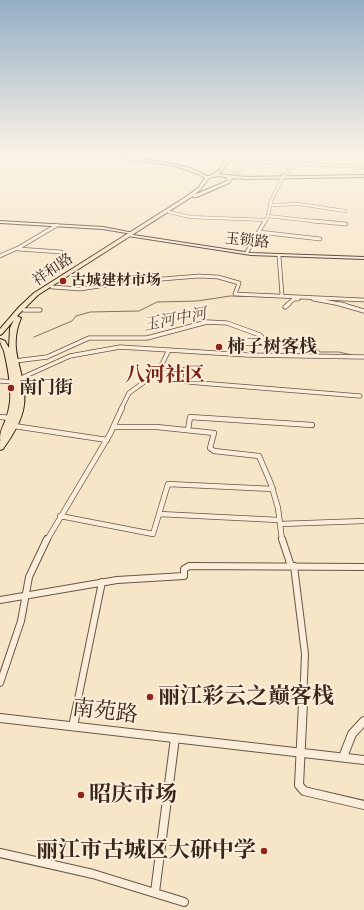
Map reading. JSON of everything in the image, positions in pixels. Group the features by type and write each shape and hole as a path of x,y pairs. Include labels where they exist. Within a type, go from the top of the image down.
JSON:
{"highway":[{"name":"祥和路","path":"0,447 12,422 15,401 17,381 11,339 12,331 24,310 52,286 186,197"},
{"name":"祥和路","path":"1,332 21,308 36,294 193,197"},
{"path":"1,332 12,331"},
{"path":"1,341 11,339"},
{"name":"祥和路","path":"1,341 5,346 17,381"},
{"name":"祥和路","path":"0,437 12,422"}],"street":[{"path":"247,252 268,216 274,197"},
{"path":"272,205 299,204 345,211"},
{"path":"169,212 190,217 266,220"},
{"path":"268,216 346,224"},
{"path":"0,222 107,228 131,235"},
{"path":"0,256 16,249 58,225"},
{"path":"259,232 320,239"},
{"name":"玉锁路","path":"131,235 247,252 364,257"},
{"name":"玉锁路","path":"131,235 224,251 279,256 364,257"},
{"path":"16,249 61,252"},
{"path":"279,256 282,295"},
{"path":"52,286 63,289 80,289 126,282 208,276 239,283 235,294 364,300"},
{"path":"284,307 294,299 306,299 346,305 364,311"},
{"path":"24,310 40,310"},
{"path":"15,361 47,357 88,338 148,338 207,322 216,321 260,335 262,340 273,347 276,354"},
{"path":"0,381 17,381 47,365 92,351 120,347 220,352 248,355 276,354 328,355 358,358 364,357"},
{"path":"0,683 21,622 29,577 60,516 107,440 131,391 150,379 161,368 169,350"},
{"path":"161,368 186,370 184,382 360,396"},
{"path":"0,417 12,422 107,440"},
{"path":"188,430 190,417 312,425"},
{"path":"114,427 158,427 214,433 210,448 214,451 259,456 273,489 282,539 293,566 305,654 299,785 302,790 364,805"},
{"path":"60,516 154,534 168,484 273,489"},
{"path":"159,514 279,522 364,521"},
{"path":"0,600 102,582 184,576 184,569 189,566 364,568"},
{"path":"73,726 102,582"},
{"name":"南苑路","path":"0,718 364,760"},
{"path":"343,757 352,734 364,721"},
{"path":"155,892 175,738"},
{"path":"0,853 51,863 155,892 184,902"}],"waterway":[{"path":"34,337 72,321 76,316 90,312 139,311 157,302 197,301 230,296 273,297"},
{"path":"330,301 354,306"},
{"name":"玉河中河","path":"264,337 280,342 317,348 320,352 339,352 356,356"},
{"name":"玉河中河","path":"19,362 41,359"}],"place":[{"name":"古城建材市场","path":"63,281"},
{"name":"柿子树客栈","path":"219,347"},
{"name":"南门街","path":"11,388"},
{"name":"丽江彩云之巅客栈","path":"150,697"},
{"name":"昭庆市场","path":"81,795"},
{"name":"丽江市古城区大研中学","path":"264,851"}],"district":[{"name":"八河社区","path":"165,376"}]}
